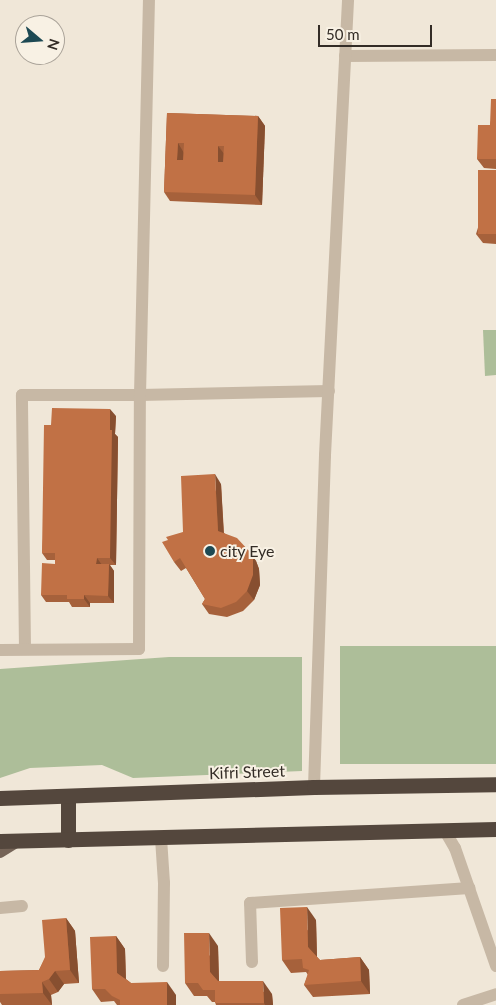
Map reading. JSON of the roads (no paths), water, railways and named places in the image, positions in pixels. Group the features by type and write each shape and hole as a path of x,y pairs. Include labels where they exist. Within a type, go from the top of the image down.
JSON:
{"highway":[{"name":"Kifri Street","path":"0,798 314,787 496,784"},
{"path":"68,797 68,840"},
{"path":"0,841 496,829"}],"main road":[{"path":"0,852 20,840"}],"street":[{"path":"0,650 139,649 140,395 149,0"},
{"path":"314,787 329,391 348,0"},
{"path":"345,56 496,56"},
{"path":"25,649 22,395 140,395 329,391"},
{"path":"445,831 455,848 496,966"},
{"path":"161,838 164,883 163,966"},
{"path":"252,962 250,903 469,888"},
{"path":"0,908 22,906"},
{"path":"464,1005 496,994"}],"place":[{"name":"city Eye","path":"210,551"}]}
